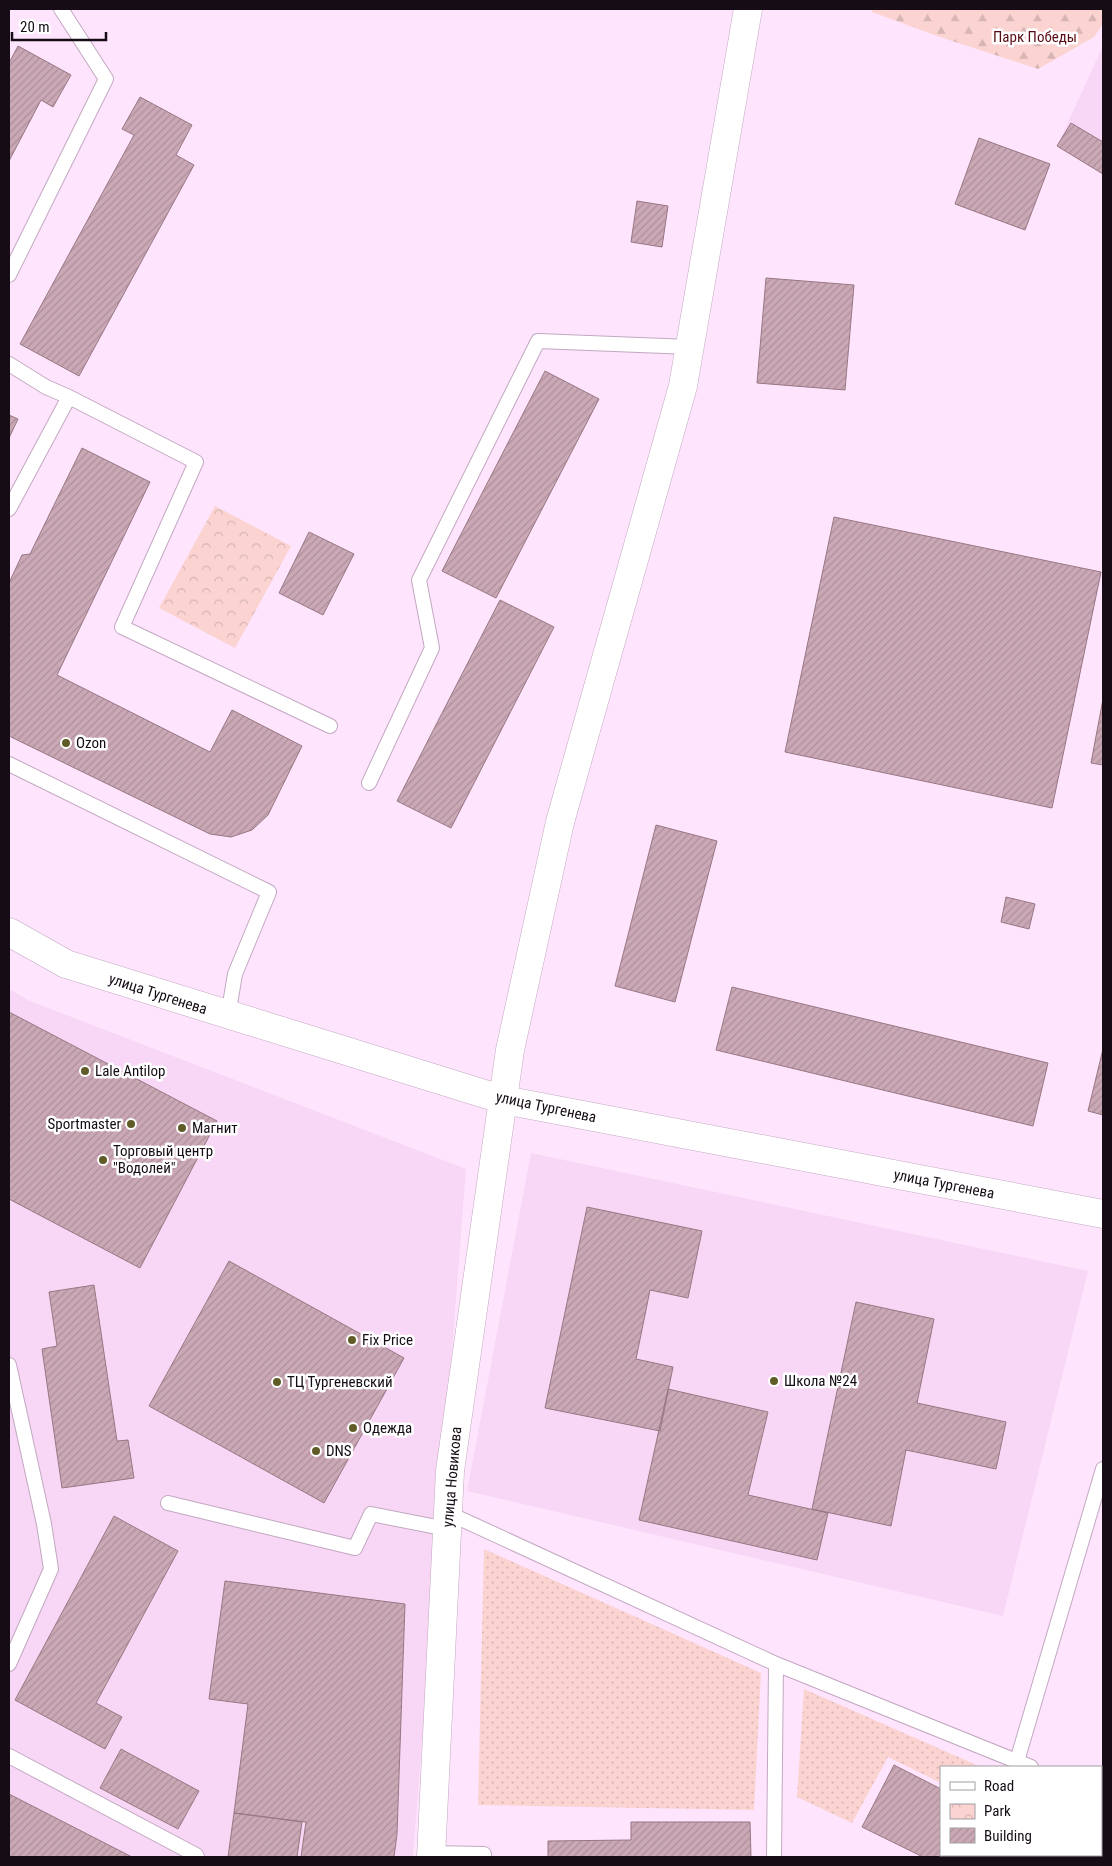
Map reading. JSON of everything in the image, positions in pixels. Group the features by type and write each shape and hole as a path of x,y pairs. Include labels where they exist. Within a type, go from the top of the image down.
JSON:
{"street":[{"name":"улица Новикова","path":"431,1855 450,1471 510,1050 560,822 683,386 748,9"},
{"name":"улица Тургенева","path":"9,932 66,964 228,1016 504,1100 1103,1214"}],"lane":[{"path":"9,275 106,79 61,9"},
{"path":"369,783 432,648 419,580 538,340 690,347"},
{"path":"9,364 46,387 196,462 122,627 330,726"},
{"path":"9,509 69,397"},
{"path":"9,764 269,892 235,974 228,1016"},
{"path":"9,1365 44,1524 51,1569 9,1664"},
{"path":"1017,1761 1103,1469"},
{"path":"168,1503 355,1548 371,1514 448,1521 776,1664 1029,1766"},
{"path":"776,1664 777,1855"},
{"path":"9,1756 197,1857"},
{"path":"431,1855 484,1854 484,1857"}],"shaded area":[{"path":"1103,46 1103,174 1057,146"},
{"path":"9,989 30,1001 466,1169 413,1857 9,1857"},
{"name":"Школа №24","path":"531,1153 1088,1271 1003,1616 467,1491"}],"green space":[{"name":"Парк Победы","path":"872,9 1103,9 1103,24 1094,37 1038,69 937,36 872,12"},
{"path":"215,506 291,546 235,648 159,608"},
{"path":"484,1549 761,1673 754,1810 478,1805"},
{"path":"804,1689 979,1766 940,1766 940,1783 888,1757 852,1823 797,1797"},
{"path":"1102,1821 1103,1857 1092,1856 1102,1856"}],"building":[{"path":"18,46 71,75 53,107 41,100 9,161 9,63"},
{"path":"140,97 192,125 176,155 194,165 79,376 20,344 134,135 122,129"},
{"path":"1071,123 1103,142 1103,174 1057,146"},
{"path":"979,138 1050,164 1025,230 955,204"},
{"path":"637,201 668,206 662,247 631,242"},
{"path":"766,278 854,285 845,390 757,383"},
{"path":"545,371 599,399 496,598 442,571"},
{"path":"9,415 18,419 9,438"},
{"path":"82,448 150,482 57,675 210,752 232,710 302,746 268,815 252,830 231,837 210,834 9,736 9,583 22,555 30,554"},
{"path":"834,517 1101,572 1052,808 785,752"},
{"path":"309,532 354,554 323,615 279,593"},
{"path":"500,600 554,627 451,828 397,801"},
{"path":"1103,699 1103,765 1091,763"},
{"path":"656,825 717,841 675,1002 615,986"},
{"path":"1006,897 1035,904 1029,929 1001,922"},
{"path":"732,987 1048,1063 1033,1126 716,1050"},
{"name":"Торговый центр \"Водолей\"","path":"9,1012 217,1121 140,1268 9,1199"},
{"path":"1103,1049 1103,1115 1088,1111"},
{"path":"587,1207 702,1231 688,1298 650,1290 636,1359 673,1367 660,1431 545,1408"},
{"name":"ТЦ Тургеневский","path":"229,1261 404,1358 324,1503 149,1406"},
{"path":"94,1285 117,1441 128,1440 134,1478 62,1488 42,1349 57,1346 49,1292"},
{"path":"856,1302 934,1319 917,1403 1006,1422 996,1469 906,1450 891,1526 812,1509"},
{"path":"668,1389 768,1412 748,1495 828,1513 817,1560 639,1520"},
{"path":"114,1516 178,1551 96,1703 122,1717 105,1749 15,1700"},
{"path":"225,1581 405,1604 397,1834 394,1857 301,1857 306,1822 234,1813 248,1704 209,1699"},
{"path":"121,1749 199,1791 178,1829 100,1788"},
{"path":"894,1765 940,1788 940,1856 1033,1857 923,1857 862,1827"},
{"path":"9,1794 132,1857 9,1857"},
{"path":"234,1813 302,1822 297,1857 228,1857"},
{"path":"631,1822 750,1822 751,1857 548,1857 548,1841 631,1840"}],"place":[{"name":"Ozon","path":"66,743"},
{"name":"Lale Antilop","path":"85,1071"},
{"name":"Sportmaster","path":"131,1124"},
{"name":"Магнит","path":"182,1128"},
{"name":"Торговый центр \"Водолей\"","path":"103,1160"},
{"name":"Fix Price","path":"352,1340"},
{"name":"Школа №24","path":"774,1381"},
{"name":"ТЦ Тургеневский","path":"277,1382"},
{"name":"Одежда","path":"353,1428"},
{"name":"DNS","path":"316,1451"}]}
